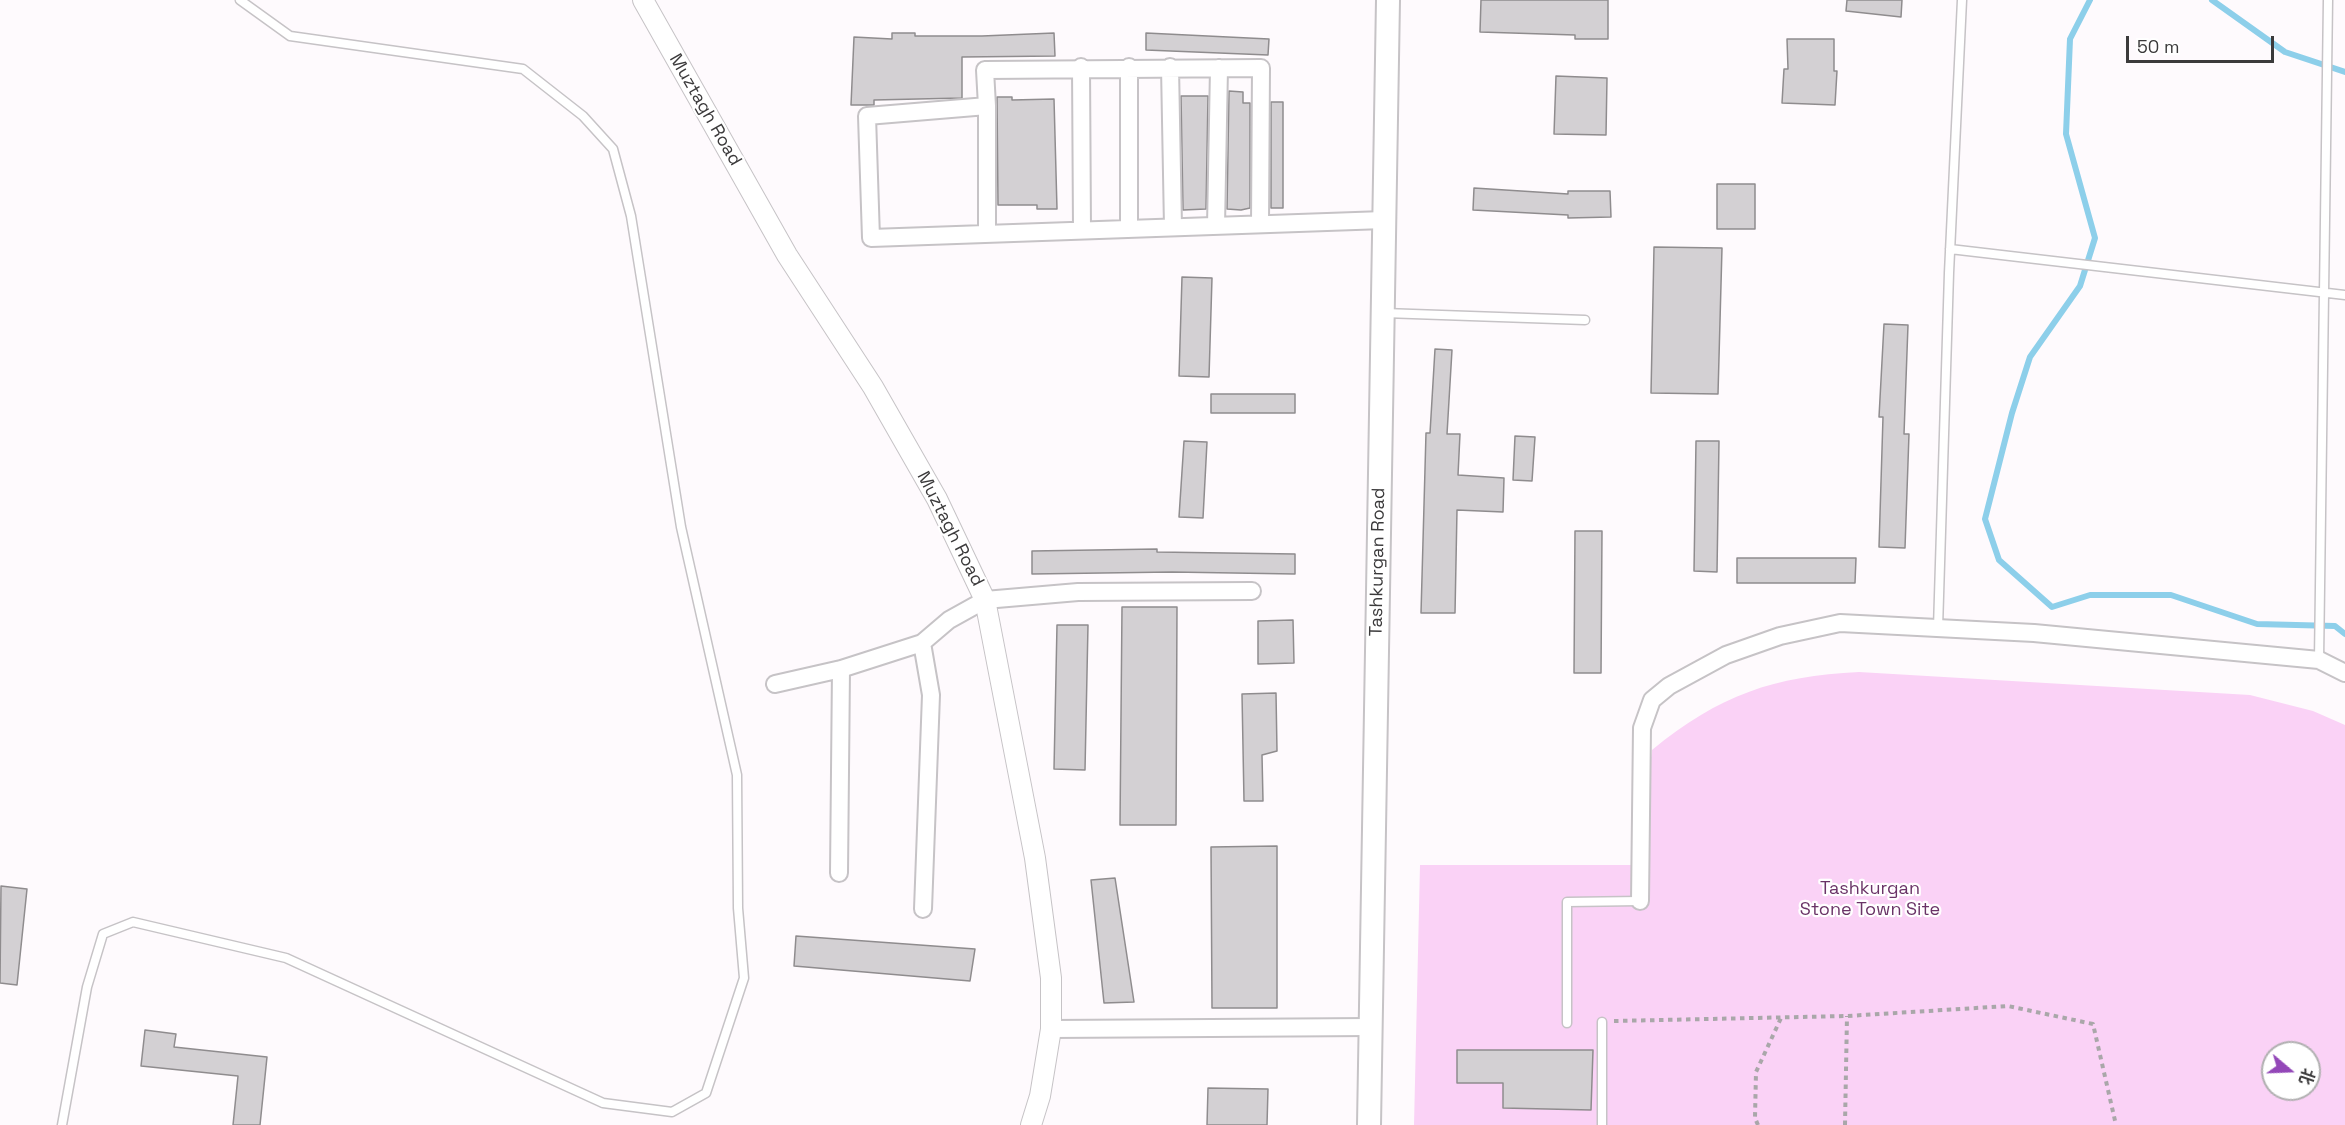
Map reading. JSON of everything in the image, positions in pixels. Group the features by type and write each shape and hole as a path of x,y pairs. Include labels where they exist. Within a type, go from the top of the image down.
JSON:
{"main road":[{"name":"Tashkurgan Road","path":"1369,1125 1388,0"}],"street":[{"name":"Muztagh Road","path":"643,0 787,255 873,387 937,499 985,600 1035,858 1051,978 1051,1029 1040,1096 1031,1125"},
{"path":"987,234 985,70 1081,67 1261,68 1260,224"},
{"path":"1081,67 1082,230"},
{"path":"1129,67 1129,229"},
{"path":"1170,68 1173,227"},
{"path":"1216,225 1219,68"},
{"path":"987,106 867,116 871,238 1384,220"},
{"path":"776,684 841,669 922,643 949,620 985,600 1078,592 1252,591"},
{"path":"1640,901 1642,728 1652,700 1669,686 1726,655 1780,636 1840,623 2034,633 2319,660 2345,673"},
{"path":"922,643 931,695 923,909"},
{"path":"839,873 841,669"},
{"path":"1051,1029 1371,1027"}],"lane":[{"path":"62,1125 87,987 103,934 133,922 286,958 603,1102 672,1112 706,1093 744,978 738,908 737,775 681,527 631,216 613,149 583,116 523,69 290,36 240,0"},
{"path":"1938,628 1950,249 1962,0"},
{"path":"2319,660 2328,0"},
{"path":"1950,249 2345,295"},
{"path":"1383,313 1585,320"},
{"path":"1567,1023 1567,902 1640,901"},
{"path":"1602,1022 1602,1125"}],"path":[{"path":"1602,1022 1847,1016 2008,1006 2092,1024 2116,1125"},
{"path":"1845,1125 1847,1016"},
{"path":"1758,1125 1755,1118 1756,1072 1781,1018"}],"green space":[{"name":"Tashkurgan Stone Town Site","path":"1859,672 2250,695 2313,711 2345,725 2345,1125 1414,1125 1420,865 1646,865 1646,796 1652,750 1701,715 1725,702 1774,684 1800,678"}],"building":[{"path":"1481,0 1608,0 1608,39 1575,39 1575,35 1480,32"},
{"path":"1847,0 1902,0 1901,17 1846,11"},
{"path":"892,33 915,33 915,36 982,36 1054,33 1055,56 962,57 962,98 874,100 874,105 851,105 854,37 892,39"},
{"path":"1146,33 1269,39 1268,55 1146,50"},
{"path":"1787,39 1834,39 1834,71 1837,71 1835,105 1782,103 1784,69 1788,69"},
{"path":"1556,76 1607,78 1606,135 1554,134"},
{"path":"1229,91 1243,92 1243,103 1250,103 1250,208 1241,210 1227,209"},
{"path":"1181,96 1208,96 1206,209 1183,210"},
{"path":"997,97 1012,97 1012,100 1054,99 1057,209 1037,209 1037,205 998,205"},
{"path":"1271,102 1283,102 1283,208 1271,208"},
{"path":"1717,184 1755,184 1755,229 1717,229"},
{"path":"1474,188 1568,194 1568,191 1610,191 1611,217 1568,218 1568,215 1473,210"},
{"path":"1654,247 1722,248 1718,394 1651,393"},
{"path":"1182,277 1212,278 1209,377 1179,376"},
{"path":"1884,324 1908,325 1904,434 1909,434 1905,548 1879,547 1883,417 1879,417"},
{"path":"1435,349 1452,350 1447,434 1460,434 1458,475 1504,478 1503,512 1457,510 1455,613 1421,613 1426,433 1430,433"},
{"path":"1211,394 1295,394 1295,413 1211,413"},
{"path":"1515,436 1535,437 1532,481 1513,480"},
{"path":"1184,441 1207,442 1203,518 1179,517"},
{"path":"1696,441 1719,441 1717,572 1694,571"},
{"path":"1575,531 1602,531 1601,673 1574,673"},
{"path":"1157,549 1157,552 1295,554 1295,574 1172,572 1032,574 1032,551"},
{"path":"1737,558 1856,558 1855,583 1737,583"},
{"path":"1122,607 1177,607 1176,825 1120,825"},
{"path":"1293,620 1294,663 1258,664 1258,621"},
{"path":"1057,625 1088,625 1085,770 1054,769"},
{"path":"1276,693 1277,751 1262,755 1263,801 1244,801 1242,694"},
{"path":"1277,846 1277,1008 1212,1008 1211,847"},
{"path":"1115,878 1134,1002 1104,1003 1091,880"},
{"path":"1,886 27,889 17,985 0,983"},
{"path":"796,936 975,949 970,981 794,966"},
{"path":"145,1030 176,1034 174,1047 267,1057 260,1125 233,1125 238,1076 141,1066"},
{"path":"1457,1050 1593,1050 1591,1110 1503,1108 1503,1083 1457,1083"},
{"path":"1208,1088 1268,1089 1267,1125 1207,1125"}],"waterway":[{"path":"2090,0 2070,39 2066,134 2095,238 2080,286 2030,357 2012,413 1985,519 1999,560 2052,607 2090,595 2171,595 2257,624 2335,626 2345,634"},
{"path":"2212,0 2285,52 2345,72"}]}
